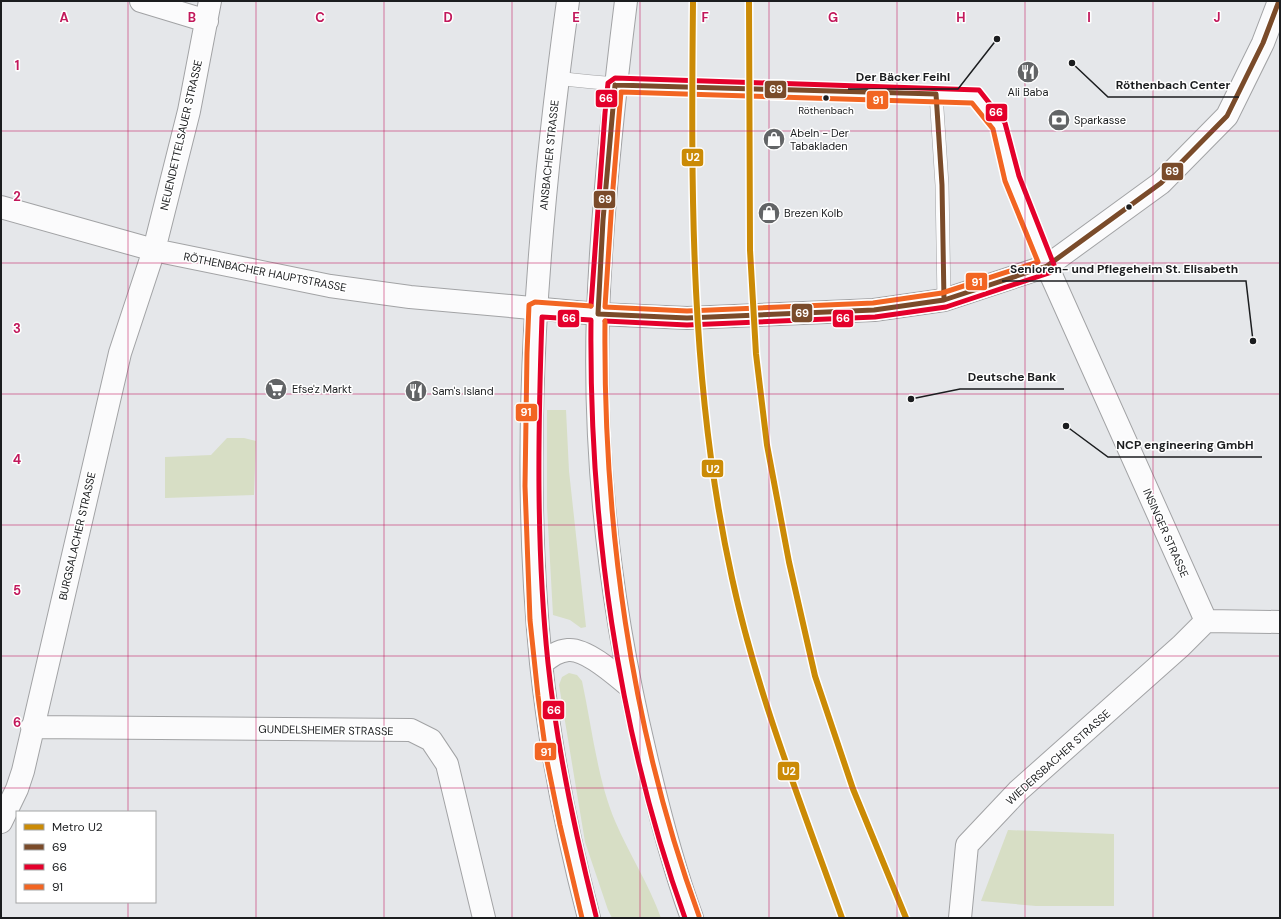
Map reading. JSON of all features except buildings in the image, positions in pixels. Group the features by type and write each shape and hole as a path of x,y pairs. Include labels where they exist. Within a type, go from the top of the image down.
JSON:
{"street":[{"name":"NEUENDETTELSAUER STRASSE","path":"141,1 209,11 188,111 154,250"},
{"name":"ANSBACHER STRASSE","path":"568,1 557,78 542,212 535,309 532,398 533,533 541,664 562,802 571,848 589,918"},
{"path":"626,1 615,85 603,220 598,314 600,431 606,521 619,623 629,686 658,811 692,918"},
{"path":"535,309 598,314 687,318 758,317 874,310 944,300 1047,266 1161,183 1227,116 1263,43 1279,1"},
{"name":"RÖTHENBACHER HAUPTSTRASSE","path":"1,206 154,250 330,286 410,297 535,309"},
{"name":"BURGSALACHER STRASSE","path":"1,822 17,790 120,353 154,250"},
{"name":"INSINGER STRASSE","path":"1047,266 1206,622"},
{"path":"1206,622 1280,622"},
{"name":"WIEDERSBACHER STRASSE","path":"960,918 967,845 1018,791 1206,622"},
{"path":"541,664 554,654 570,650 601,662 629,686"},
{"name":"GUNDELSHEIMER STRASSE","path":"32,727 411,730 431,740 447,764 484,918"}],"lane":[{"path":"557,78 615,85 976,96 999,126 1012,178 1047,266"},
{"path":"936,94 942,186 944,300"}],"green space":[{"path":"547,410 566,410 569,471 586,627 581,628 570,620 553,615 547,507"},
{"path":"227,438 244,438 256,441 254,495 165,498 165,457 211,455"},
{"path":"569,673 577,675 582,681 599,770 609,805 615,821 651,893 661,918 612,918 608,910 585,842 559,685 562,677"},
{"path":"1008,830 1114,834 1114,906 1036,906 981,901"}],"metro line":[{"name":"U2","path":"693,1 692,146 696,291 708,435 718,507 732,578 754,664 781,750 842,918"},
{"name":"U2","path":"749,1 750,250 756,354 767,445 789,562 815,676 853,789 906,918"}],"transit line":[{"name":"69","path":"598,314 687,318 874,310 944,300 1047,266 1161,183 1227,116 1263,43 1279,1"},
{"name":"66","path":"591,306 608,83 615,78 979,90 1005,123 1019,176 1054,265 1053,270 1049,273 946,307 875,317 687,325 605,321"},
{"name":"69","path":"615,85 936,94"},
{"name":"69","path":"598,314 603,220 615,85"},
{"name":"91","path":"621,92 972,103 993,129 1005,181 1038,262 942,293 873,303 687,311 605,307 621,92"},
{"name":"69","path":"936,94 942,185 944,300"},
{"name":"91","path":"582,918 560,825 547,761 538,696 530,620 525,486 529,305 535,302 591,306"},
{"name":"66","path":"596,916 581,853 556,727 544,620 541,577 539,490 542,317 591,320 595,471 602,547 612,623 625,699 641,773 661,846 685,918"},
{"name":"91","path":"605,321 609,472 625,623 638,697 655,771 675,844 699,916"}],"place":[{"name":"Der Bäcker Feihl","path":"997,39"},
{"name":"Röthenbach Center","path":"1072,63"},
{"name":"Ali Baba","path":"1028,72"},
{"name":"Röthenbach","path":"826,98"},
{"name":"Sparkasse","path":"1059,120"},
{"name":"Abeln - Der Tabakladen","path":"774,139"},
{"name":"Brezen Kolb","path":"769,213"},
{"name":"Senioren- und Pflegeheim St. Elisabeth","path":"1253,341"},
{"name":"Efse'z Markt","path":"276,389"},
{"name":"Sam's Island","path":"416,391"},
{"name":"Deutsche Bank","path":"911,399"},
{"name":"NCP engineering GmbH","path":"1066,426"}]}
